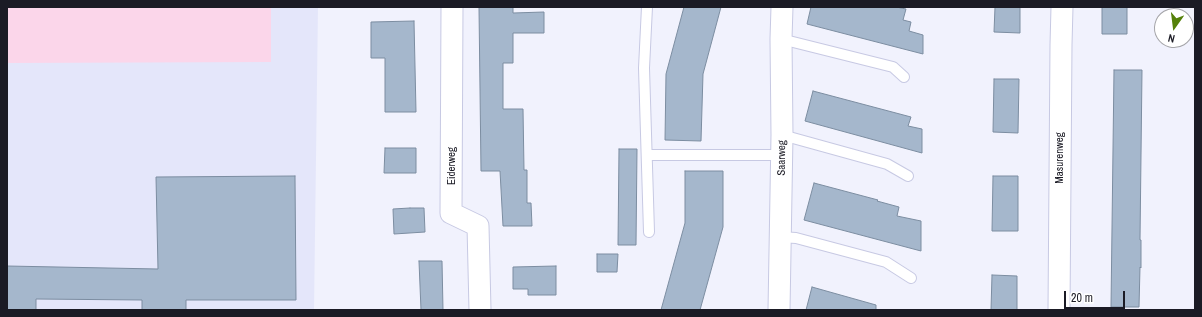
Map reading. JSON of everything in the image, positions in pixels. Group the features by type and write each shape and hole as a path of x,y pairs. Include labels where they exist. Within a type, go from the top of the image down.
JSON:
{"street":[{"name":"Eiderweg","path":"452,7 451,213 478,226 480,310"},
{"name":"Saarweg","path":"779,310 782,145 782,7"},
{"name":"Masurenweg","path":"1059,310 1062,7"}],"lane":[{"path":"647,7 644,68 648,155 649,232"},
{"path":"781,39 893,67 904,77"},
{"path":"648,155 782,145 887,164 908,176"},
{"path":"780,237 796,238 886,262 911,278"}],"shaded area":[{"path":"7,7 318,7 314,310 7,310"},
{"path":"7,7 271,7 271,62 7,63"}],"building":[{"path":"479,7 513,7 513,13 544,12 544,33 513,33 513,63 503,63 503,109 523,109 524,170 527,170 527,203 531,203 532,226 503,226 500,171 481,171"},
{"path":"684,7 721,7 703,74 701,141 665,140 666,74"},
{"path":"811,7 896,7 906,9 903,20 911,22 909,31 923,35 923,54 807,24"},
{"path":"995,7 1020,7 1020,33 994,32"},
{"path":"1102,7 1127,7 1127,34 1102,34"},
{"path":"414,21 416,112 385,112 385,58 371,58 371,22"},
{"path":"1114,70 1142,70 1141,268 1140,267 1139,307 1111,307"},
{"path":"994,79 1019,79 1018,133 993,132"},
{"path":"813,91 911,117 908,126 922,129 922,153 805,121"},
{"path":"385,148 416,148 416,173 384,173"},
{"path":"619,149 637,149 636,245 618,245"},
{"path":"685,171 723,171 723,227 700,310 661,310 685,223"},
{"path":"295,176 296,300 186,300 186,310 142,310 142,300 36,299 36,310 7,310 7,266 158,269 156,177"},
{"path":"993,176 1018,176 1018,231 992,231"},
{"path":"814,183 899,207 897,216 921,221 921,251 804,220"},
{"path":"424,208 425,232 394,234 393,209"},
{"path":"597,254 618,254 617,272 597,272"},
{"path":"419,261 442,261 443,310 421,310"},
{"path":"556,266 556,295 528,295 528,289 513,289 513,267"},
{"path":"992,275 1017,276 1017,310 991,310"},
{"path":"812,287 876,305 876,310 806,310"}]}
